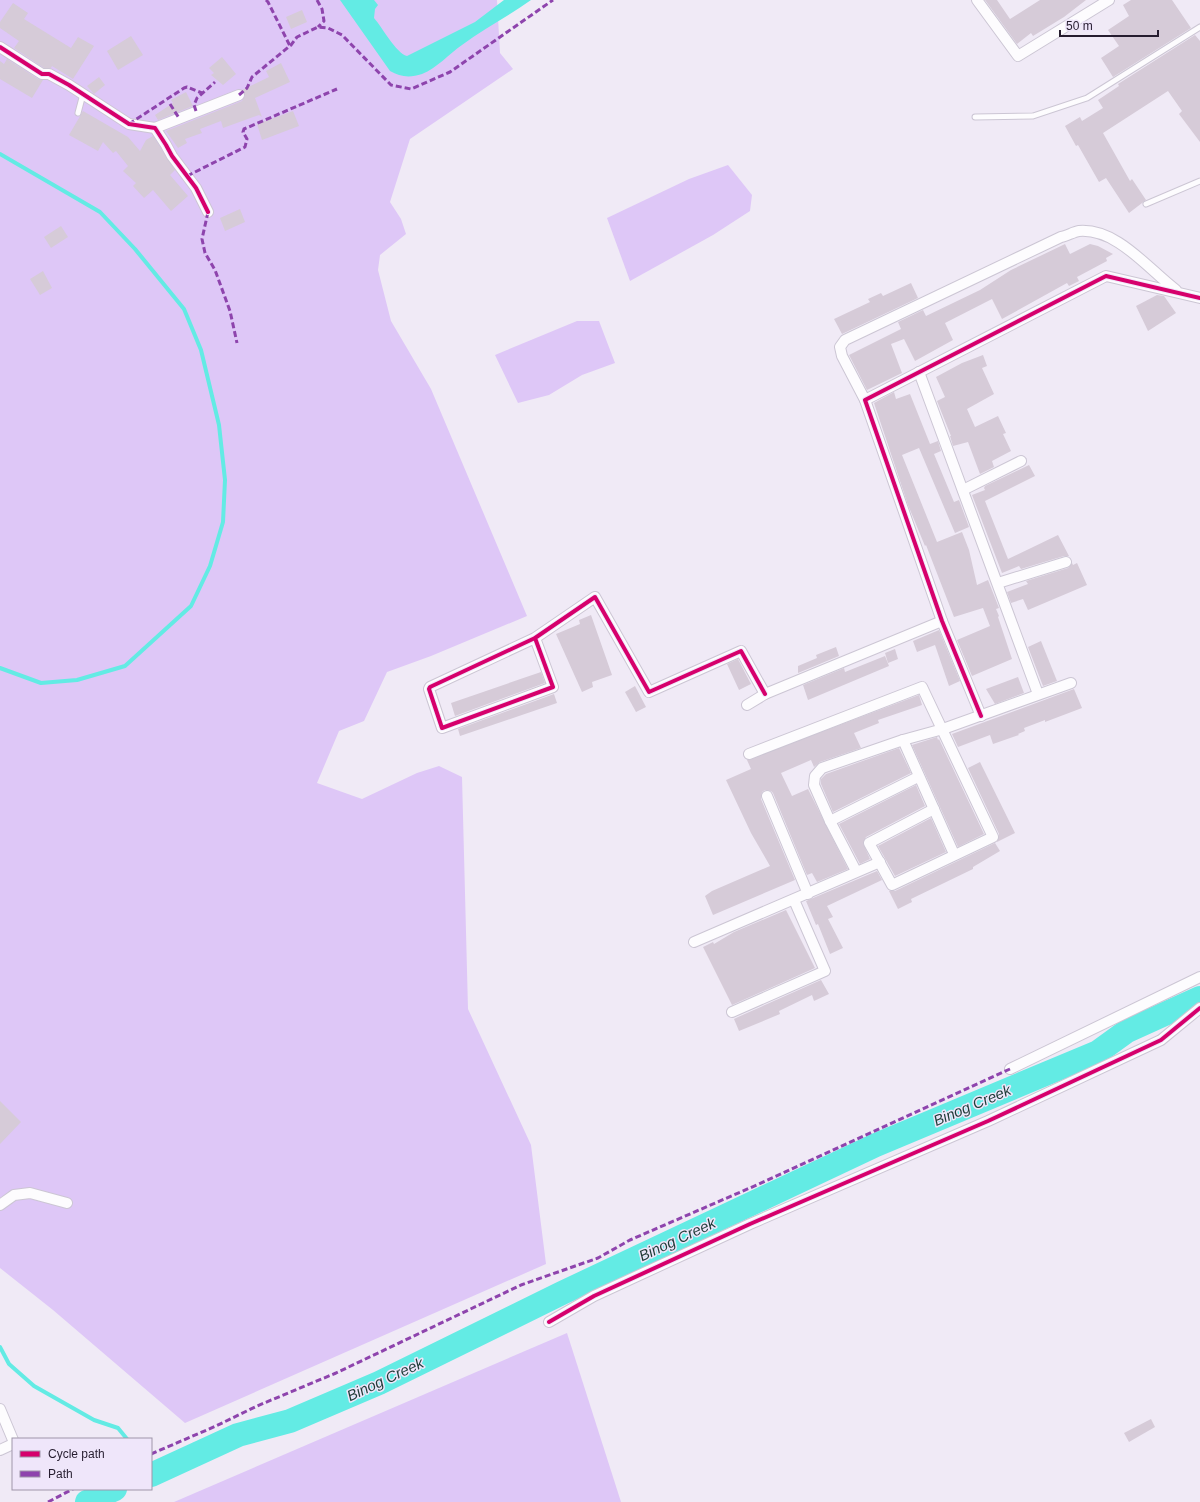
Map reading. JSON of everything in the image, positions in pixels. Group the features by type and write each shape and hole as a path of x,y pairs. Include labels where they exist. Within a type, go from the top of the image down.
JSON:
{"street":[{"path":"977,0 1018,56 1109,0"},
{"path":"0,47 42,74 49,74 83,94 129,124 154,128 239,96"},
{"path":"154,128 172,156 196,188 208,212"},
{"path":"980,716 942,621 865,400 842,356 840,347 844,340 1078,231 1097,233 1116,241 1158,277 1181,293"},
{"path":"865,400 1106,276 1200,298"},
{"path":"919,372 1038,694"},
{"path":"962,490 1021,461"},
{"path":"998,583 1066,562"},
{"path":"535,638 553,687 442,728 429,689 430,687 535,638 595,597 649,692 741,651 765,694"},
{"path":"747,705 765,694 942,621"},
{"path":"856,871 830,821 814,785 815,776 822,768 903,740 943,729 1071,683"},
{"path":"749,754 922,687 994,837 954,854 892,885 869,843 934,809"},
{"path":"903,740 918,777 954,854"},
{"path":"830,821 918,777"},
{"path":"767,796 808,894"},
{"path":"694,942 808,894 856,871 880,862"},
{"path":"732,1012 825,971 794,900"},
{"path":"1010,1069 1200,977"},
{"path":"549,1322 601,1293 750,1224 980,1124 1161,1040 1200,1008"},
{"path":"0,1205 14,1195 30,1193 68,1203"},
{"path":"0,1409 12,1438"},
{"path":"0,1450 12,1444"}],"lane":[{"path":"975,117 1033,116 1087,98 1200,27"},
{"path":"78,113 83,94"},
{"path":"1146,204 1200,181"}],"shaded area":[{"path":"0,0 497,0 500,53 513,69 410,139 390,202 401,219 406,234 380,255 378,270 391,321 431,389 527,616 431,656 387,672 364,721 339,731 317,783 362,799 417,773 439,766 462,777 468,1009 531,1145 546,1264 185,1423 53,1310 0,1268"},
{"path":"340,0 374,0 378,5 375,9 374,18 398,50 407,56 475,22 504,0 531,0 470,39 433,68 422,74 401,76 390,71"},
{"path":"728,165 752,195 750,211 713,235 630,281 607,218 689,179"},
{"path":"577,321 599,321 615,363 582,375 549,395 518,403 495,355"},
{"path":"567,1333 621,1502 174,1502"}],"building":[{"path":"985,0 997,0 1010,19 1040,0 1086,0 1064,17 1033,36 1031,33 1017,44"},
{"path":"1131,0 1172,0 1191,28 1113,77 1101,58 1119,46 1108,30 1129,16 1123,5"},
{"path":"13,3 28,13 24,19 71,48 78,37 94,46 73,79 52,66 51,68 44,68 14,48 19,41 0,28 0,22"},
{"path":"302,10 307,22 291,29 286,17"},
{"path":"1195,35 1200,41 1200,142 1179,114 1182,111 1168,91 1103,133 1130,181 1132,179 1146,200 1129,213 1106,178 1099,182 1078,145 1076,146 1065,126 1080,117 1082,121 1103,108 1098,100 1119,86 1118,84"},
{"path":"131,36 143,55 118,70 107,51"},
{"path":"222,57 236,74 223,85 211,75 214,73 209,68"},
{"path":"7,59 38,79 43,80 32,98 0,79 0,61 4,64"},
{"path":"281,63 290,82 255,98 262,117 259,115 223,128 221,121 200,129 202,133 185,139 187,143 178,148 166,131 242,101 245,96 242,90 269,77 266,71"},
{"path":"99,77 105,85 94,94 87,86"},
{"path":"186,92 193,106 158,120 155,115 173,103 171,100"},
{"path":"83,111 128,137 140,151 146,140 153,136 175,170 170,175 188,196 171,211 153,190 144,198 133,186 136,183 123,171 128,166 116,151 113,153 103,142 98,151 69,135"},
{"path":"293,111 299,126 262,140 257,124"},
{"path":"240,209 245,222 225,231 220,218"},
{"path":"61,226 68,237 51,248 44,237"},
{"path":"1065,244 1070,254 1090,244 1098,246 1113,254 1106,258 1107,261 1077,277 1079,281 1069,286 1067,283 1002,319 992,299 945,323 953,340 915,361 904,339 891,344 902,373 867,390 849,355 901,329 898,322 923,310 926,316 980,290 1011,270"},
{"path":"43,271 52,288 40,295 30,279"},
{"path":"911,283 918,298 842,334 834,319 870,302 868,299 881,293 883,296"},
{"path":"1157,295 1164,296 1176,313 1148,331 1136,306"},
{"path":"983,355 987,366 982,368 994,394 967,409 975,427 998,416 1006,433 1003,434 1011,451 992,461 994,467 980,474 968,442 953,446 951,436 937,401 945,397 936,377 962,363"},
{"path":"894,392 896,399 910,394 930,444 938,441 941,451 934,454 954,502 959,500 969,527 955,533 919,448 902,455 937,542 962,532 969,550 977,585 988,580 999,608 996,609 999,616 998,617 1012,659 972,676 957,640 990,626 983,608 954,617 926,545 925,546 908,505 874,403"},
{"path":"1029,465 1035,476 985,501 1008,559 1058,535 1069,556 1064,556 1021,569 1019,566 1002,573 972,495 985,490 985,486"},
{"path":"1072,563 1073,565 1077,563 1087,585 1028,610 1023,599 1011,603 1007,592 1028,584 1026,581 1068,568"},
{"path":"591,615 612,675 592,682 593,687 582,692 556,634 580,624 579,620"},
{"path":"939,630 960,681 949,686 935,645 917,652 913,641"},
{"path":"1041,641 1057,681 1043,686 1028,647"},
{"path":"836,647 839,656 798,673 798,666 817,658 816,655"},
{"path":"895,649 898,659 888,663 885,653"},
{"path":"885,656 889,666 808,700 803,685 844,668 845,672"},
{"path":"738,659 751,684 739,690 727,664"},
{"path":"541,672 545,683 455,716 451,703"},
{"path":"1018,677 1024,693 995,704 986,689"},
{"path":"635,686 646,707 636,712 625,692"},
{"path":"1074,689 1082,708 1024,728 1025,731 1018,734 1019,735 993,744 990,735 958,747 952,734"},
{"path":"554,694 557,703 460,736 458,729"},
{"path":"919,695 922,705 878,720 879,723 854,733 861,748 820,762 814,767 811,760 781,773 792,796 808,789 848,869 817,882 812,873 807,875 773,793 765,790 762,792 761,799 795,880 713,915 705,896 712,891 770,866 751,833 726,780 751,769 747,760"},
{"path":"937,737 984,834 958,847 912,745"},
{"path":"899,748 911,773 833,812 821,784 821,779 826,774"},
{"path":"980,762 1015,833 997,842 999,834 968,768"},
{"path":"916,785 925,806 866,837 863,843 870,859 860,864 839,824"},
{"path":"931,818 946,852 895,876 878,846"},
{"path":"995,843 1000,851 973,867 973,869 911,899 912,902 898,909 889,891 895,891"},
{"path":"877,871 882,880 827,906 833,917 828,919 843,948 830,954 818,924 816,925 806,901"},
{"path":"786,910 815,968 732,1005 703,947 713,942 714,944 734,932"},
{"path":"821,980 829,994 814,1001 812,995 779,1011 780,1014 739,1031 734,1019"},
{"path":"0,1101 21,1122 0,1144"},
{"path":"1151,1419 1155,1427 1129,1442 1124,1433"}],"waterway":[{"path":"0,154 100,212 135,249 184,309 201,350 219,425 225,480 223,522 210,566 191,606 125,666 77,680 41,683 0,668"},
{"name":"Binog Creek","path":"152,1475 238,1435 290,1421 379,1383 562,1293 876,1145 1098,1052 1127,1031 1200,998"},
{"path":"0,1347 9,1364 34,1386 94,1420 118,1428 126,1438"},
{"name":"Binog Creek","path":"87,1502 113,1490"}],"marked path":[{"path":"266,0 290,46"},
{"path":"317,0 322,9 324,21 318,27"},
{"path":"239,95 247,88 252,77 291,45 297,37 318,27 328,28 342,35 391,85 411,89 450,72 553,0"},
{"path":"196,111 194,105 197,98 215,82"},
{"path":"129,124 184,88 187,87 202,93"},
{"path":"187,176 245,147 247,139 243,132 244,129 337,89"},
{"path":"170,104 179,118"},
{"path":"208,212 202,239 205,253 215,270 230,311 237,343"},
{"path":"152,1454 216,1426 257,1406 336,1373 521,1285 598,1258 630,1240 759,1184 1010,1069"},
{"path":"48,1502 71,1490"}],"cycle path":[{"path":"0,47 42,74 49,74 69,85 129,124 155,128 172,156 196,188 208,212"},
{"path":"981,716 942,621 865,400 1106,276 1200,298"},
{"path":"535,638 430,687 429,689 442,728 553,687 535,638 595,597 649,692 741,651 765,694"},
{"path":"549,1322 594,1296 750,1224 988,1121 1161,1040 1200,1008"}]}
